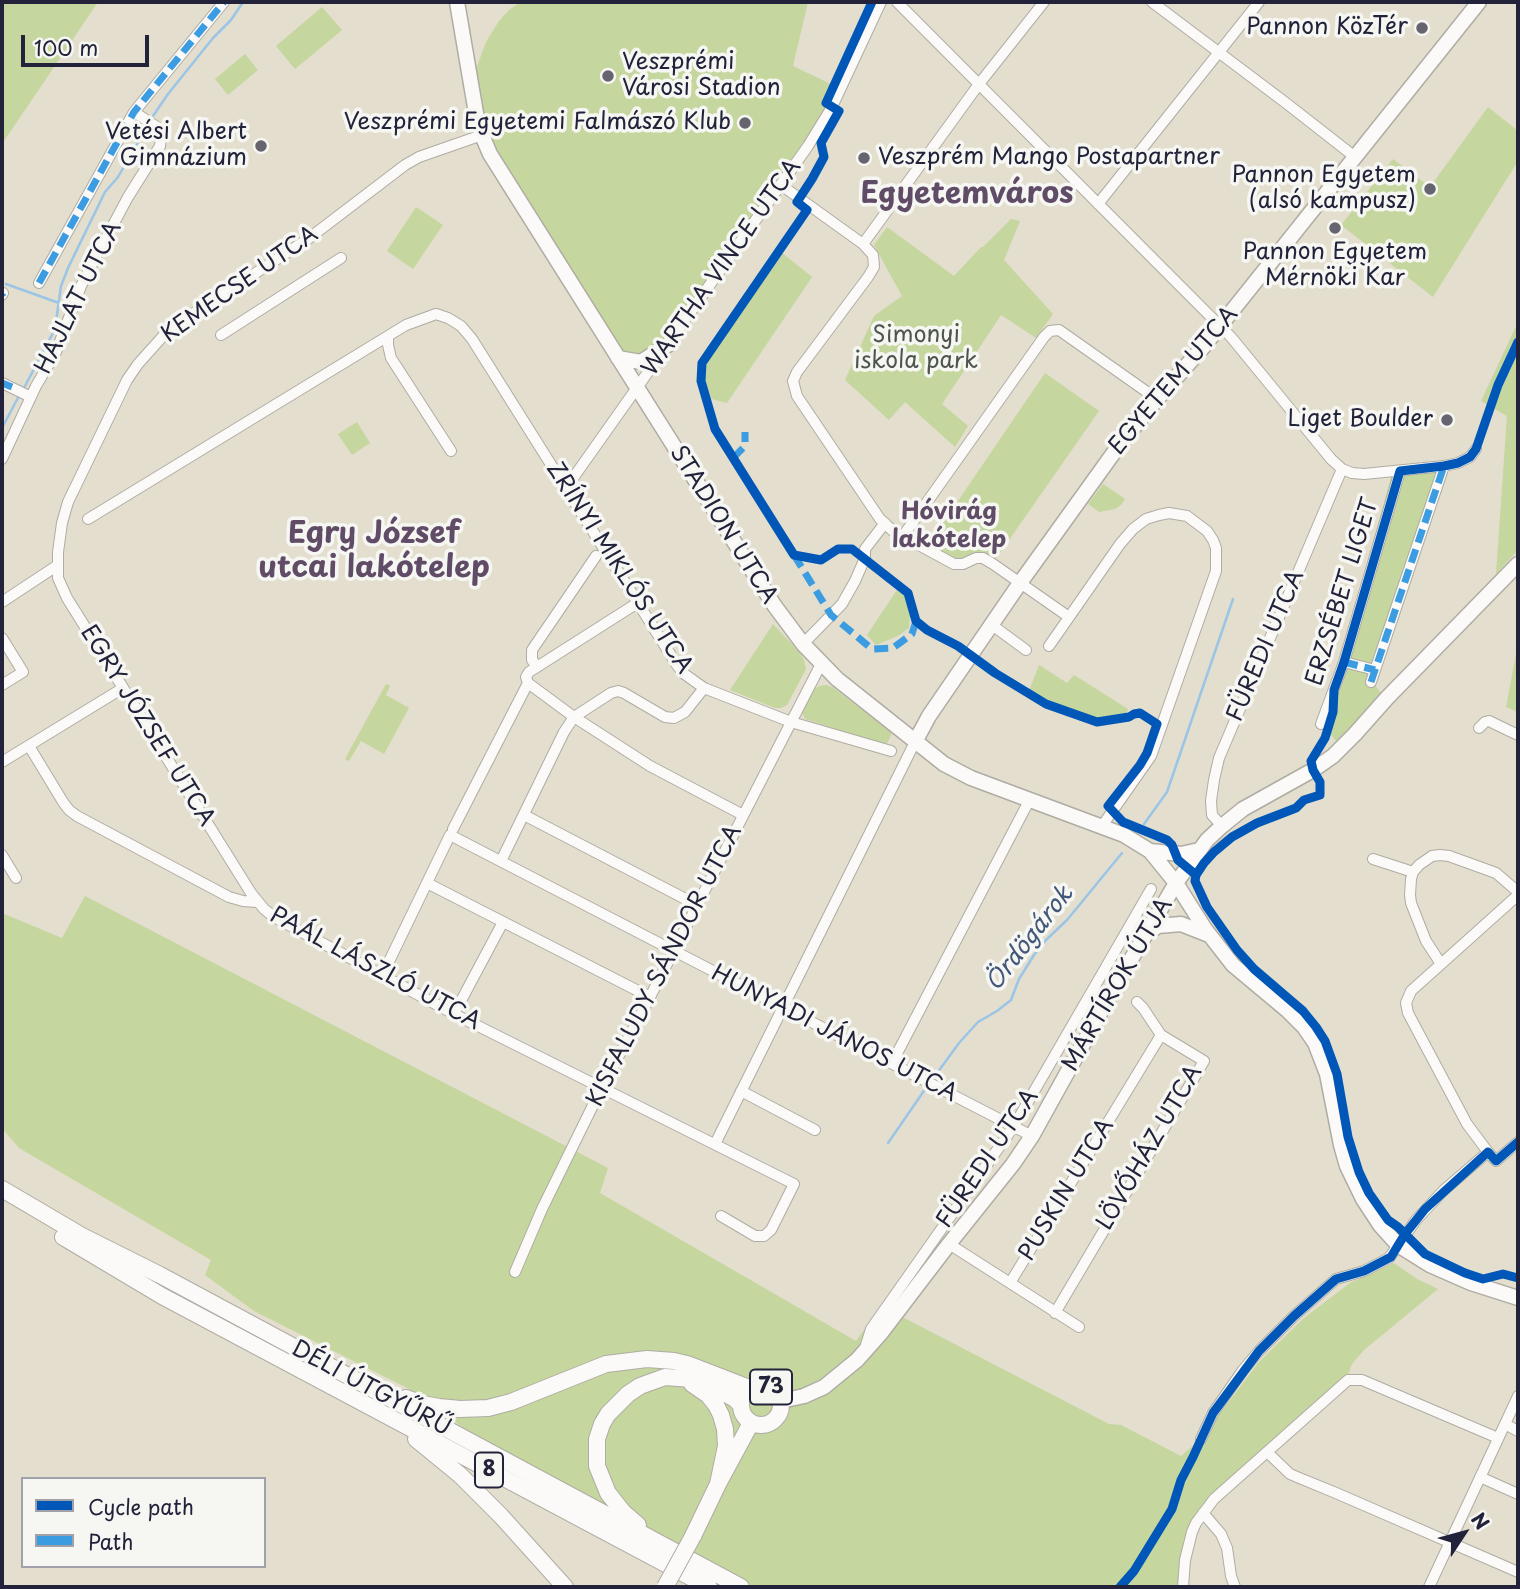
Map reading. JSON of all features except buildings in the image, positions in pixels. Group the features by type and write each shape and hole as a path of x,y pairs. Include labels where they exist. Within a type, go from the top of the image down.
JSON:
{"main road":[{"name":"DÉLI ÚTGYŰRŰ","path":"2,1189 82,1236 160,1275 741,1587"},
{"name":"DÉLI ÚTGYŰRŰ","path":"2,1199 162,1296 709,1587"},
{"path":"364,1385 430,1406 488,1408 511,1402 606,1364 658,1359 687,1364 749,1388"},
{"path":"664,1546 623,1512 607,1493 596,1455 602,1424 628,1394 649,1382 665,1377 705,1383 741,1405"},
{"path":"677,1377 708,1395 721,1415 726,1446 718,1484"},
{"name":"73","path":"766,1385 776,1391 781,1401 780,1412 774,1421 763,1426 751,1423 744,1416 741,1405 745,1393 754,1386 766,1385"},
{"path":"386,1415 460,1475 565,1587"},
{"name":"73","path":"665,1587 751,1423"}],"street":[{"path":"39,283 134,112 224,2"},
{"name":"STADION UTCA","path":"457,2 476,113 482,135 500,172 774,605 803,644 837,679 915,742 960,774 1102,826 1144,847 1176,883 1210,936 1233,965 1288,1011 1315,1043 1327,1074 1347,1166 1372,1215 1398,1245 1413,1256 1449,1275 1518,1298"},
{"name":"WARTHA VINCE UTCA","path":"566,488 782,185 832,107 881,2"},
{"path":"897,2 1231,337 1342,469 1364,474 1444,466 1458,463 1470,457 1476,450"},
{"path":"863,244 979,84 1044,2"},
{"path":"1152,2 1355,158"},
{"path":"1098,204 1259,2"},
{"name":"EGYETEM UTCA","path":"915,742 929,716 1099,472 1220,326 1479,2"},
{"name":"HAJLAT UTCA","path":"2,459 27,396 56,352 89,270 128,197 160,146 161,138 157,127 134,112"},
{"name":"KEMECSE UTCA","path":"59,545 68,502 117,398 138,364 163,335 308,239 405,164 482,135"},
{"path":"782,185 863,244 873,255 874,267 797,372 793,381 797,397 880,519 892,531 954,564 983,558 1069,617"},
{"path":"221,335 341,258"},
{"name":"ZRÍNYI MIKLÓS UTCA","path":"388,336 406,325 436,314 461,326 472,339 677,665 691,679 704,688 791,722 891,751"},
{"path":"903,536 1050,331 1059,330 1157,399"},
{"path":"388,336 387,345 391,358 451,451"},
{"path":"88,519 388,336"},
{"path":"618,358 641,362 669,344"},
{"path":"7,385 27,396"},
{"path":"1371,682 1444,466"},
{"name":"FÜREDI UTCA","path":"1222,826 1212,815 1211,801 1219,758 1342,469"},
{"name":"ERZSÉBET LIGET","path":"1321,724 1344,662 1400,471"},
{"path":"1049,646 1120,544 1146,519 1169,513 1187,516 1207,531 1216,548 1216,571 1151,756 1102,826"},
{"path":"803,644 842,604 865,559 864,549 885,523"},
{"name":"EGRY JÓZSEF UTCA","path":"59,545 58,578 67,598 257,902"},
{"path":"537,667 532,660 532,650 596,556"},
{"name":"MÁRTÍROK ÚTJA","path":"781,1401 804,1396 824,1387 837,1379 863,1353 1013,1164 1032,1136 1176,883 1199,850 1243,809 1333,756 1518,564"},
{"path":"2,601 58,565"},
{"path":"639,602 529,672 526,677 528,684 650,766 743,815"},
{"path":"992,625 1026,650"},
{"path":"2,638 23,672 2,685"},
{"name":"ERZSÉBET LIGET","path":"1344,662 1375,670"},
{"name":"KISFALUDY SÁNDOR UTCA","path":"515,1272 542,1209 602,1087 821,664"},
{"path":"382,976 528,684"},
{"path":"2,762 123,688"},
{"path":"500,861 574,717 618,691 665,717 674,718 685,712 704,688"},
{"path":"885,717 916,723 929,716"},
{"path":"1479,727 1489,721 1518,735"},
{"path":"715,1143 915,742"},
{"name":"PAÁL LÁSZLÓ UTCA","path":"29,746 63,802 77,816 229,897 257,902 274,917 454,1014 793,1184 771,1230 764,1236 755,1236 721,1216"},
{"path":"892,1063 1030,799"},
{"path":"524,815 697,905"},
{"name":"HUNYADI JÁNOS UTCA","path":"452,832 500,861 1032,1136"},
{"path":"1144,847 1181,854 1199,850"},
{"path":"2,855 16,878"},
{"path":"1441,964 1426,941 1411,903 1410,888 1413,872 1425,859 1440,855 1496,873 1518,894 1441,964 1411,991 1406,1008 1467,1124 1488,1152 1496,1161 1518,1142"},
{"path":"1373,859 1413,872"},
{"path":"427,883 650,997"},
{"name":"FÜREDI UTCA","path":"863,1353 871,1329 1014,1126 1151,889"},
{"path":"454,1014 503,922"},
{"path":"1147,933 1158,926 1181,924 1210,936"},
{"name":"LÖVŐHÁZ UTCA","path":"1055,1312 1204,1060 1161,1035 1137,1002"},
{"name":"PUSKIN UTCA","path":"949,1244 1010,1283 1161,1035"},
{"path":"741,1091 815,1130"},
{"path":"1201,1439 1219,1402 1243,1370 1294,1315 1336,1279 1364,1271 1389,1258 1434,1200 1488,1152"},
{"path":"1010,1283 1079,1327"},
{"path":"1183,1587 1188,1546 1192,1532 1203,1513 1228,1485 1348,1380 1362,1380 1498,1438"},
{"path":"1429,1587 1518,1396"},
{"path":"1505,1424 1518,1430"},
{"path":"1267,1452 1290,1474 1518,1572"},
{"path":"1480,1477 1518,1494"},
{"path":"1203,1513 1221,1534 1227,1548 1235,1587"}],"green space":[{"path":"2,2 98,2 2,144"},
{"path":"520,2 808,2 793,66 841,89 832,107 669,344 641,362 618,358 500,171 472,80 486,42 499,21"},
{"path":"322,7 342,30 295,69 276,46"},
{"path":"245,54 258,70 228,95 215,79"},
{"path":"1488,107 1518,131 1518,161 1433,297 1341,225 1393,159 1430,187"},
{"path":"416,207 443,225 413,269 387,251"},
{"name":"Simonyi iskola park","path":"1011,219 1020,221 1004,260 1053,314 1036,338 1001,315 942,404 968,426 955,447 905,402 889,420 845,380 874,316 902,296 874,245 887,227 954,276"},
{"path":"781,252 812,277 727,403 708,398 703,379 705,363"},
{"path":"1518,322 1518,550 1496,574 1507,416 1481,401"},
{"path":"1045,373 1099,411 995,560 955,560 928,545"},
{"path":"357,422 370,443 352,455 338,434"},
{"path":"1446,470 1374,684 1381,693 1337,742 1325,728 1332,689 1391,477"},
{"path":"1103,484 1125,499 1115,509 1099,512 1088,504"},
{"path":"897,590 907,599 909,628 876,645 867,635"},
{"path":"773,624 800,653 806,669 787,705 781,708 730,690"},
{"path":"1518,644 1518,712 1506,707"},
{"path":"1039,665 1067,683 1074,675 1128,709 1126,715 1098,719 1029,691"},
{"path":"386,684 390,686 386,695 409,708 384,754 361,741 349,761 345,759"},
{"path":"826,685 892,733 886,746 805,719 801,711 814,689"},
{"path":"85,896 608,1168 600,1193 856,1341 881,1306 1109,1424 1121,1425 1181,1456 1201,1439 1258,1363 1304,1318 1350,1283 1394,1263 1438,1289 1364,1350 1352,1364 1348,1375 1217,1491 1200,1510 1184,1539 1178,1587 735,1587 491,1449 417,1393 254,1311 205,1275 211,1260 19,1148 2,1128 2,913 62,938"}],"waterway":[{"path":"151,119 243,2"},
{"path":"24,388 55,329 61,286 68,268 105,192 118,177 148,125"},
{"path":"6,284 59,303"},
{"path":"2,428 20,394"},
{"name":"Ördögárok","path":"1144,824 1167,792 1233,599"},
{"name":"Ördögárok","path":"932,1080 978,1022 1011,1000 1019,979 1034,955 1067,920 1122,853"},
{"name":"Ördögárok","path":"888,1143 928,1085"}],"marked path":[{"path":"39,283 134,112 224,2"},
{"path":"2,383 12,387"},
{"path":"733,458 745,446 745,432"},
{"path":"1371,682 1444,466"},
{"path":"794,555 831,615 872,649 893,648 912,634 916,621"},
{"path":"1344,662 1375,670"}],"cycle path":[{"path":"872,2 826,103 839,111 821,143 824,157 797,202 807,210 702,363 701,381 715,429 794,555 821,560 838,549 852,549 908,593 916,621 927,630 958,646 995,673 1046,704 1097,722 1140,713 1157,724 1140,765 1108,806 1123,822 1167,840 1178,860 1196,875"},
{"path":"1518,342 1498,385 1476,449 1470,457 1444,466 1400,471 1334,690 1333,712 1325,738 1311,761 1320,782 1320,795 1304,800 1296,808 1257,823 1232,837 1204,863 1195,881 1207,907 1237,950 1254,969 1303,1011 1325,1041 1337,1074 1348,1137 1359,1172 1369,1193 1388,1220 1425,1254 1465,1273 1483,1279 1503,1274 1518,1278"},
{"path":"1120,1587 1134,1571 1172,1509 1181,1480 1213,1413 1259,1351 1336,1279 1364,1271 1391,1257 1425,1209 1488,1152 1496,1161 1518,1142"}],"place":[{"name":"Pannon KözTér","path":"1422,28"},
{"name":"Veszprémi Városi Stadion","path":"608,76"},
{"name":"Veszprémi Egyetemi Falmászó Klub","path":"745,123"},
{"name":"Vetési Albert Gimnázium","path":"261,146"},
{"name":"Veszprém Mango Postapartner","path":"864,158"},
{"name":"Pannon Egyetem (alsó kampusz)","path":"1430,189"},
{"name":"Pannon Egyetem Mérnöki Kar","path":"1335,228"},
{"name":"Liget Boulder","path":"1447,420"}],"district":[{"name":"Egyetemváros","path":"967,195"},
{"name":"Hóvirág lakótelep","path":"949,526"},
{"name":"Egry József utcai lakótelep","path":"374,552"}]}
